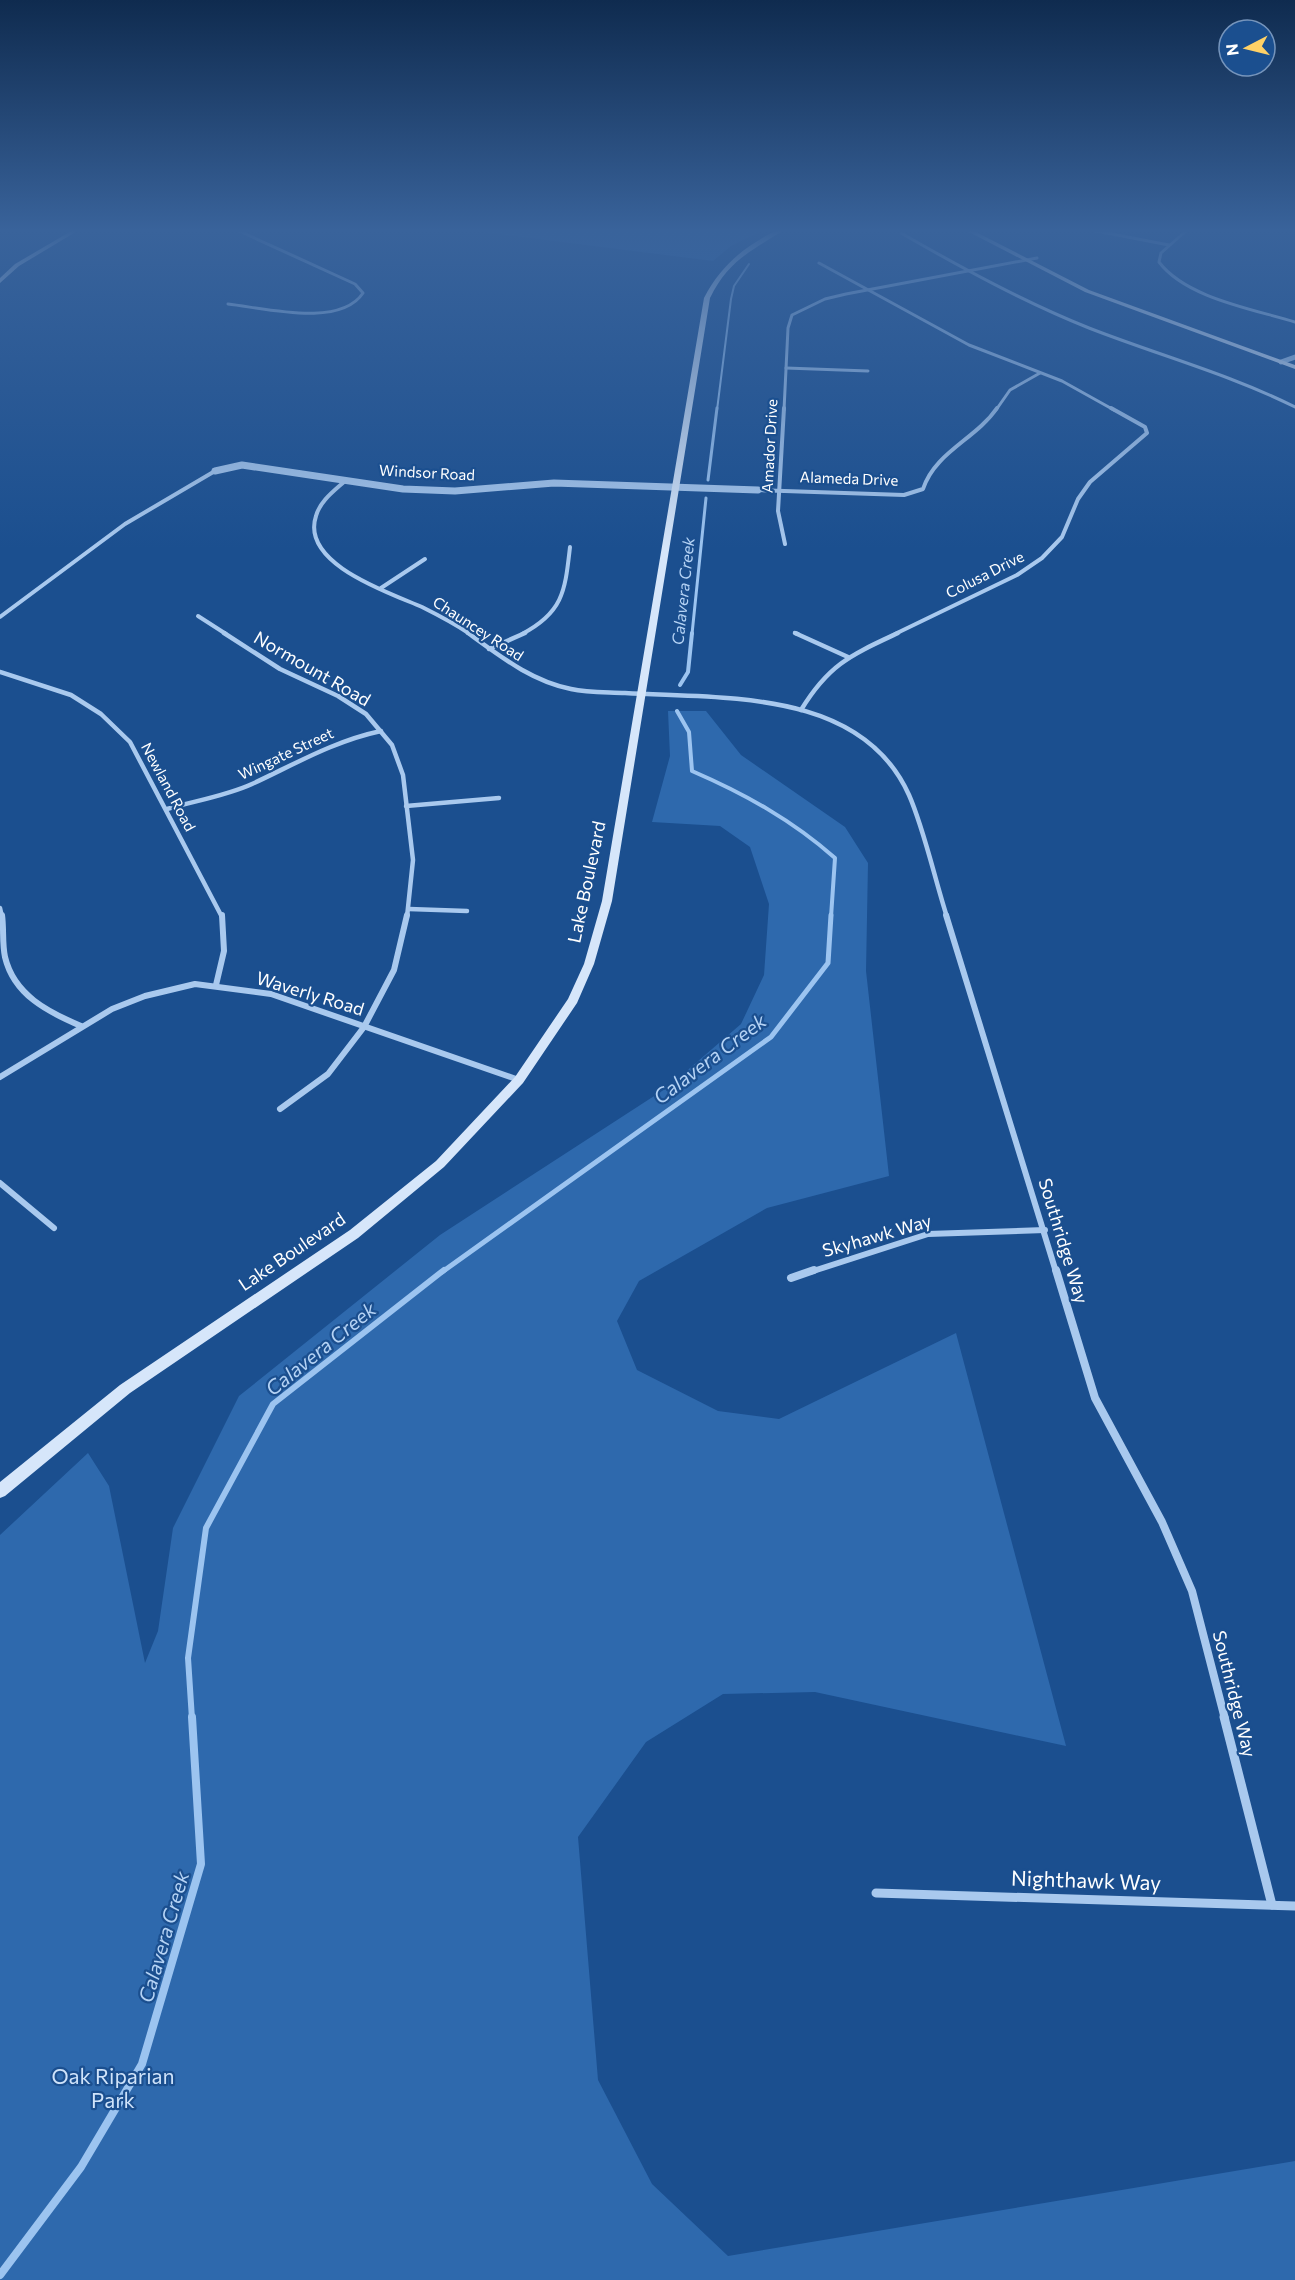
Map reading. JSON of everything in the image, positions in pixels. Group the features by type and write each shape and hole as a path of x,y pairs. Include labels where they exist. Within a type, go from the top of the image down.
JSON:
{"main road":[{"name":"Lake Boulevard","path":"0,1491 124,1389 354,1234 440,1164 519,1080 573,1000 589,964 607,901 701,336"},
{"path":"1209,336 1295,367"},
{"path":"1231,336 1294,358"}],"street":[{"name":"Amador Drive","path":"785,544 778,511 788,336"},
{"path":"953,336 1040,373"},
{"path":"1115,336 1257,389 1295,407"},
{"path":"1281,362 1294,358"},
{"path":"786,368 868,371"},
{"name":"Alameda Drive","path":"676,486 904,495 923,489 928,474 938,462 988,421 1010,390 1040,373"},
{"name":"Colusa Drive","path":"801,710 817,683 848,657 1017,574 1042,558 1062,537 1078,499 1090,482 1147,433 1145,427 1098,399 1040,373"},
{"name":"Windsor Road","path":"215,471 242,465 403,489 455,491 554,483 676,486"},
{"path":"0,617 125,524 215,471"},
{"name":"Chauncey Road","path":"345,481 324,501 315,514 314,530 322,551 334,562 453,623 524,673 569,690 716,698"},
{"path":"489,649 531,630 557,607 564,593 570,547"},
{"path":"381,588 425,560"},
{"name":"Normount Road","path":"198,616 280,669 338,696 366,714 392,745 403,775 412,860 409,909 394,970 364,1027 328,1074 280,1108"},
{"path":"795,633 848,657"},
{"name":"Newland Road","path":"0,672 63,689 88,702 111,721 130,742 222,916 226,934 223,967 216,985"},
{"name":"Southridge Way","path":"716,698 801,710 832,719 862,738 895,769 909,795 1095,1398 1162,1522 1192,1591 1272,1905"},
{"name":"Wingate Street","path":"167,809 250,785 305,756 352,737 381,731"},
{"path":"406,806 499,798"},
{"path":"0,908 4,919 5,958 16,984 43,1010 81,1026"},
{"path":"409,909 467,911"},
{"name":"Waverly Road","path":"0,1077 112,1009 145,996 195,984 271,994 519,1080"},
{"path":"0,1183 54,1228"},
{"name":"Skyhawk Way","path":"791,1278 927,1234 1045,1230"},
{"name":"Nighthawk Way","path":"876,1893 1295,1906"}],"green space":[{"name":"Oak Riparian Park","path":"668,711 706,711 741,755 845,827 868,863 866,971 889,1176 767,1208 639,1281 617,1321 637,1370 718,1411 779,1419 956,1333 1066,1746 815,1692 723,1694 646,1742 578,1837 598,2080 652,2184 728,2256 1295,2161 1295,2280 0,2280 0,1535 88,1453 109,1486 145,1663 158,1631 173,1528 239,1396 440,1235 668,1087 741,1024 764,975 769,904 750,847 720,826 652,822 670,756"}],"waterway":[{"name":"Calavera Creek","path":"717,410 726,336"},
{"name":"Calavera Creek","path":"708,480 717,408"},
{"name":"Calavera Creek","path":"692,634 706,498"},
{"name":"Calavera Creek","path":"680,685 688,672 692,633"},
{"name":"Calavera Creek","path":"677,711 689,732 692,771 767,809 819,844 835,858 831,917"},
{"name":"Calavera Creek","path":"442,1272 771,1037 828,963 831,915"},
{"name":"Calavera Creek","path":"192,1719 188,1658 206,1528 273,1404 444,1270"},
{"name":"Calavera Creek","path":"0,2275 81,2167 142,2064 201,1864 192,1717"}]}
